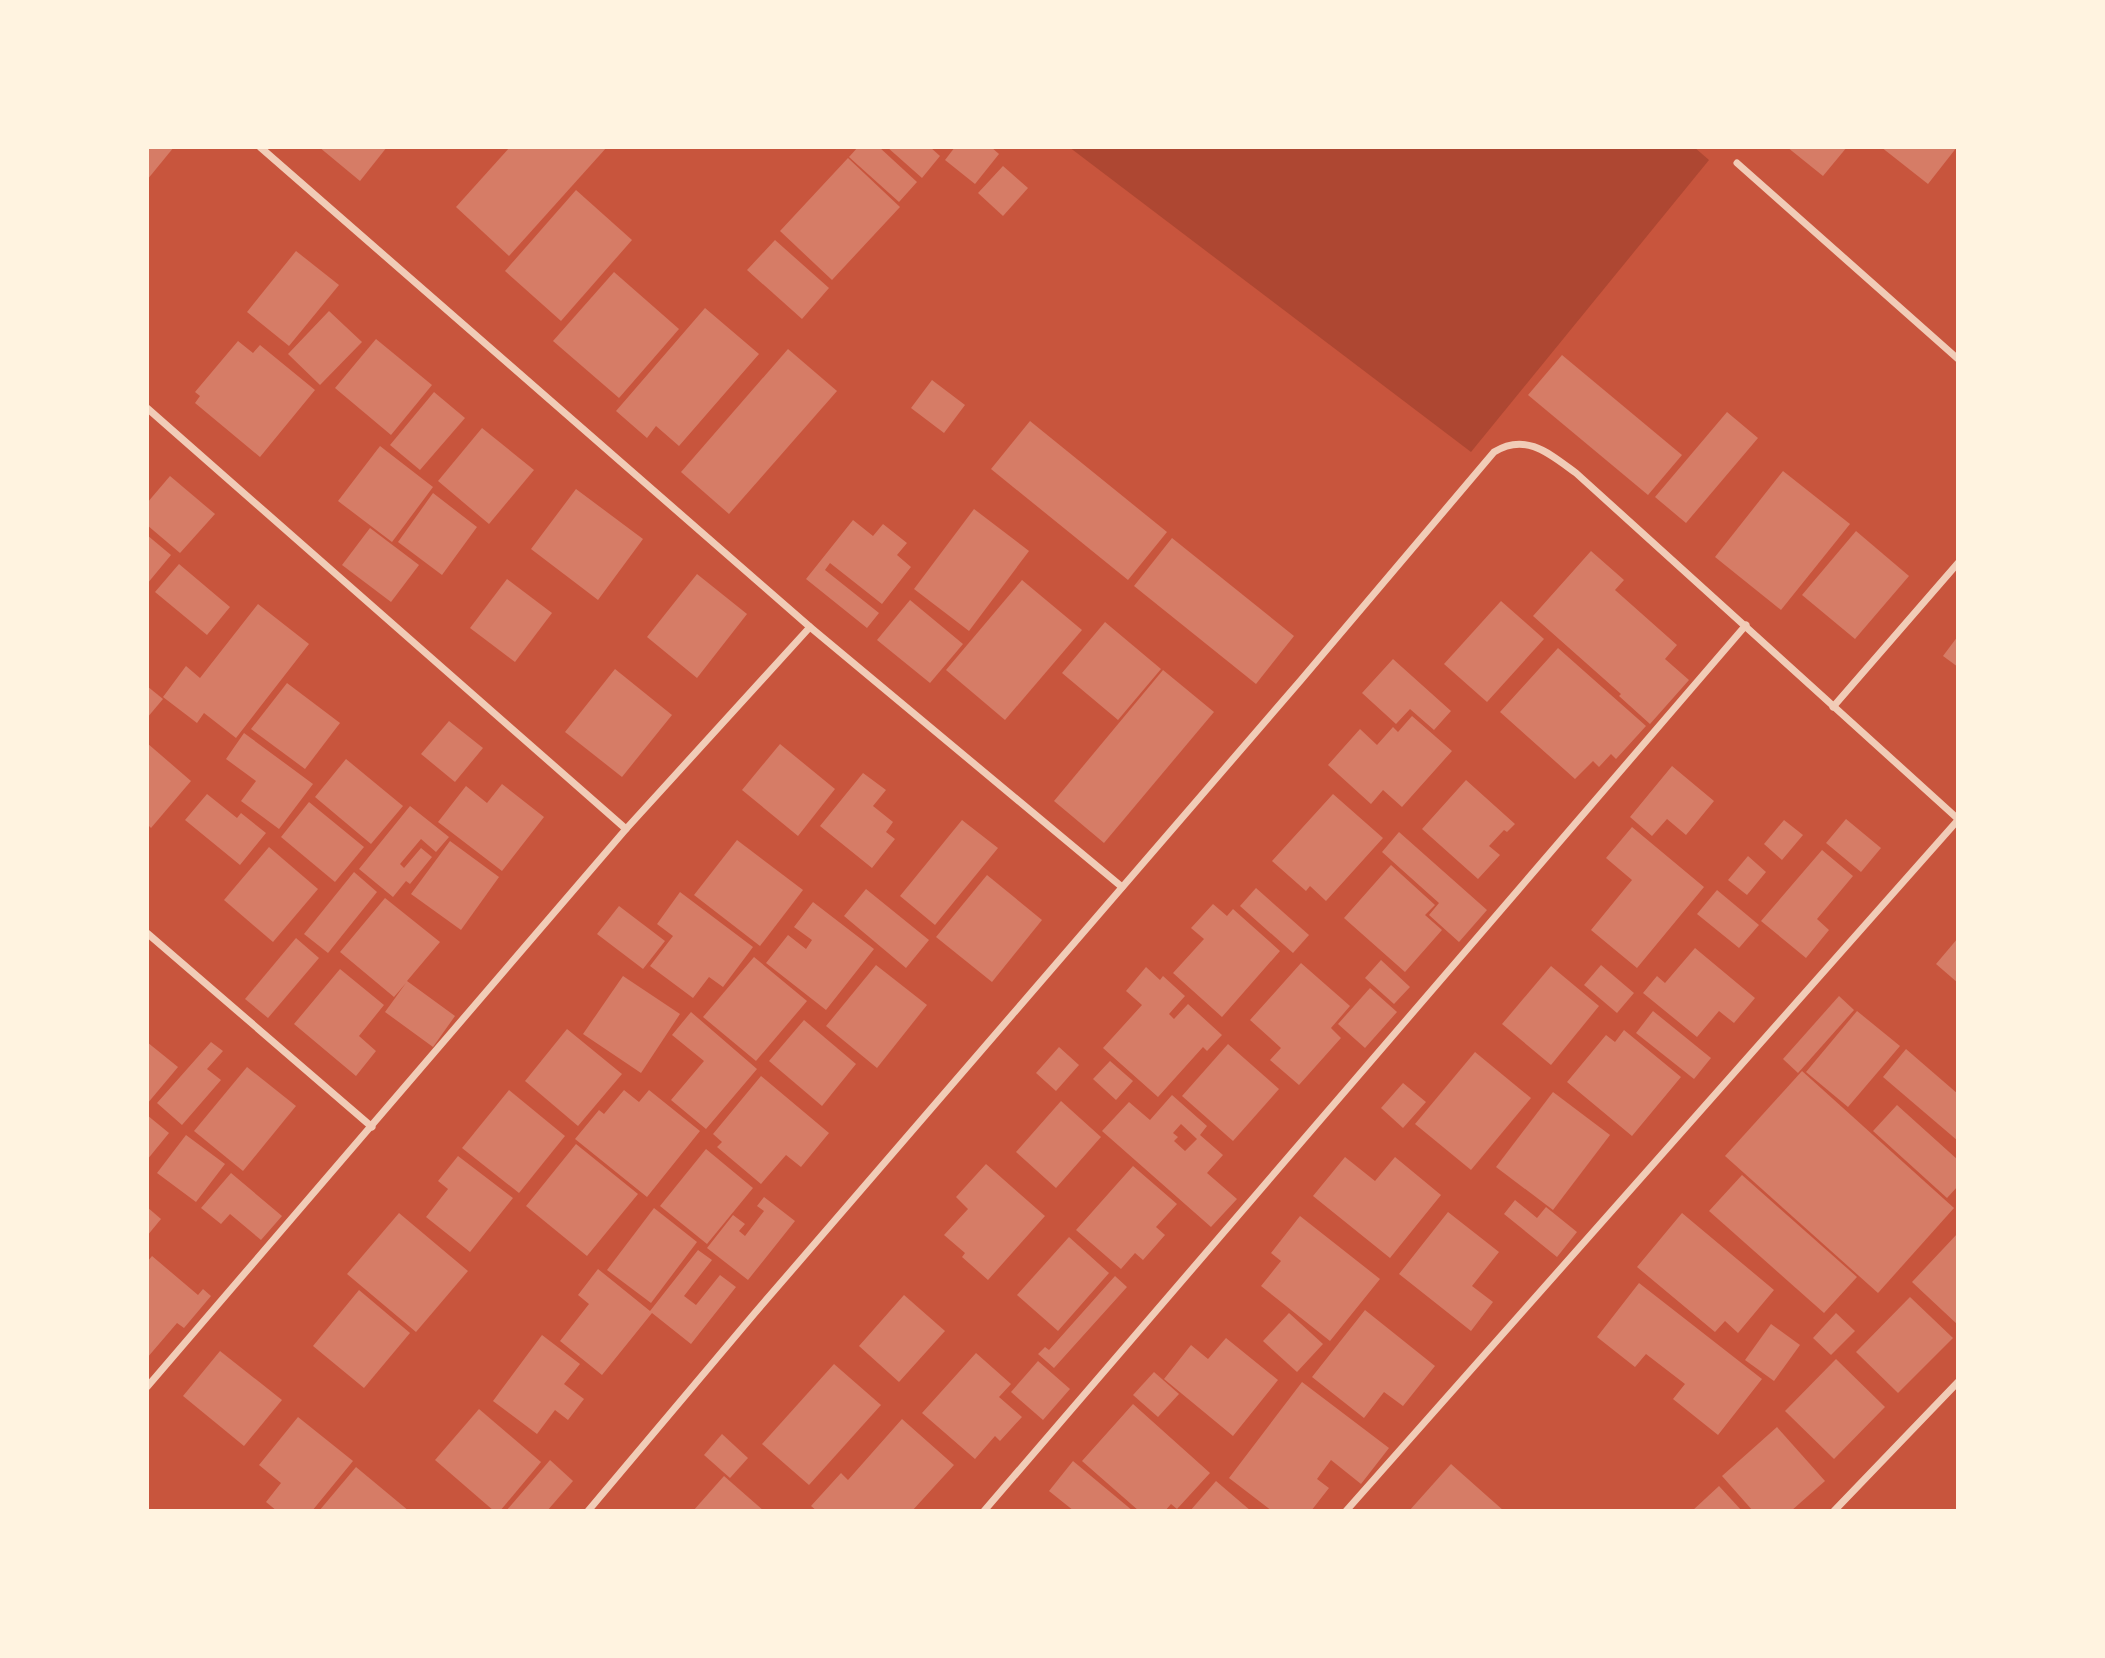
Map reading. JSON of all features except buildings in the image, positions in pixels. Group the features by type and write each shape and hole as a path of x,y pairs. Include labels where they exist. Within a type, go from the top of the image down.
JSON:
{"street":[{"path":"260,147 810,627 1122,887"},
{"path":"1737,163 1958,359"},
{"path":"147,408 626,829"},
{"path":"588,1511 1494,452 1505,445 1516,443 1548,452 1576,473 1958,819 1346,1511"},
{"path":"1833,707 1958,563"},
{"path":"984,1511 1746,625"},
{"path":"147,1388 626,829 810,627"},
{"path":"147,933 372,1127"},
{"path":"1833,1511 1958,1382"}],"shaded area":[{"path":"1069,147 1694,147 1709,160 1471,452"}]}
